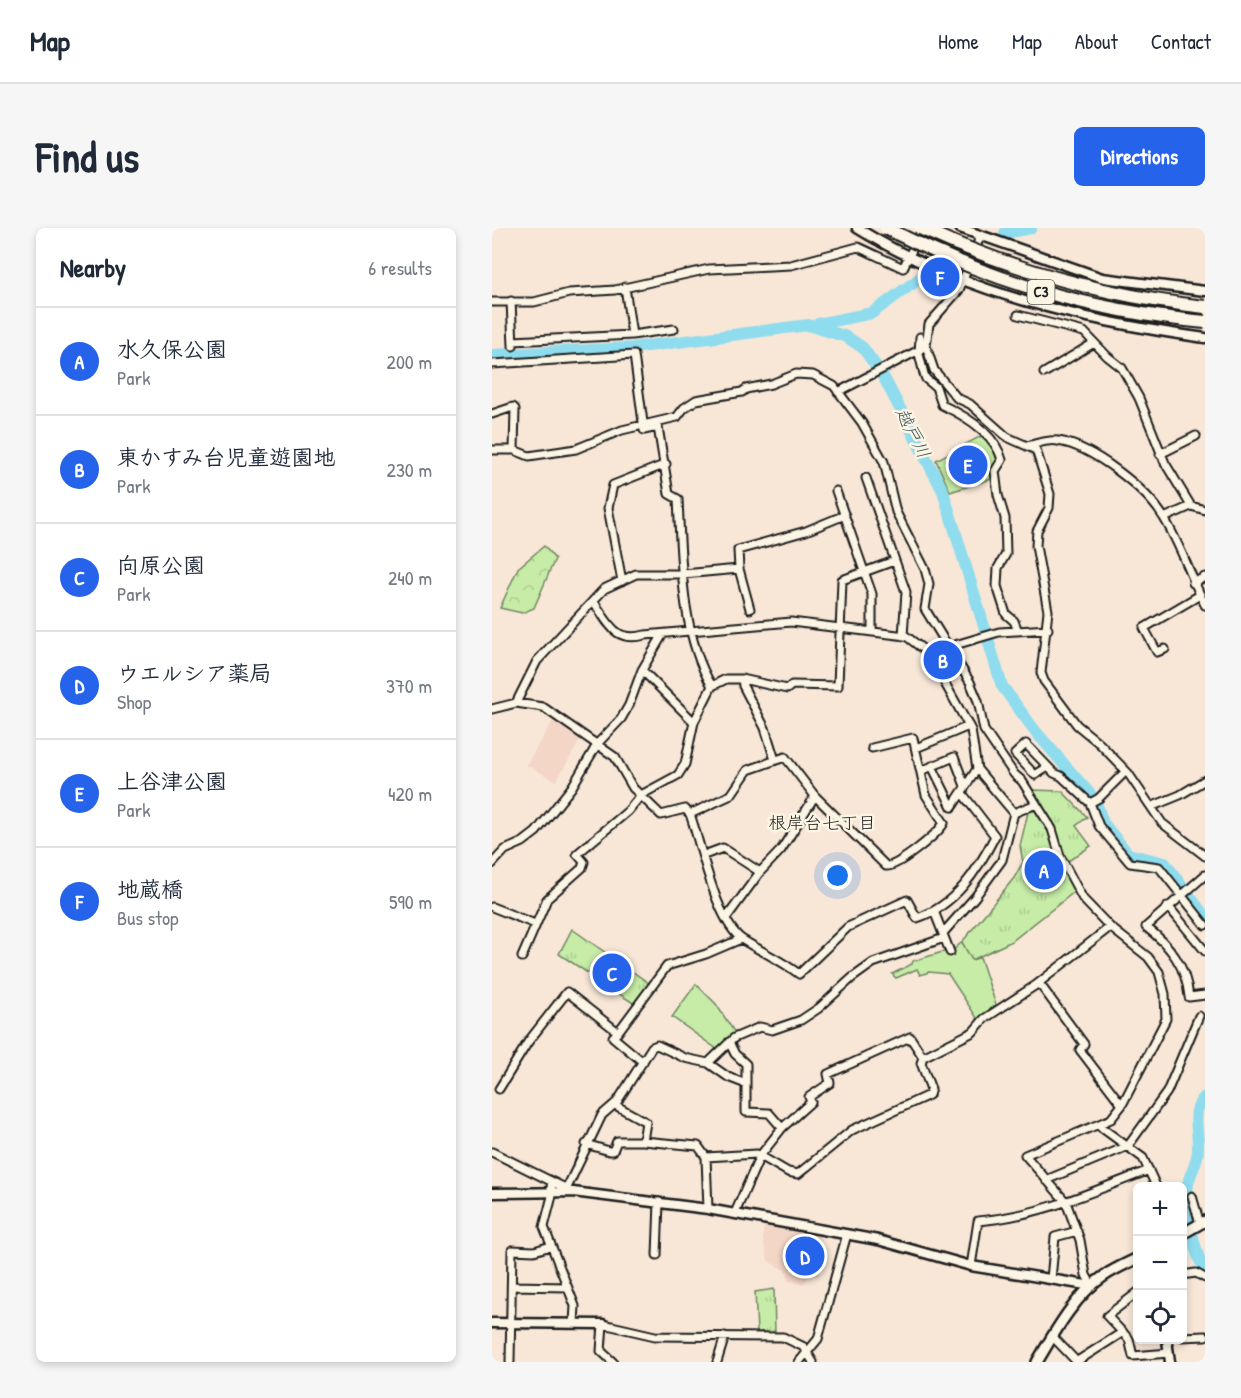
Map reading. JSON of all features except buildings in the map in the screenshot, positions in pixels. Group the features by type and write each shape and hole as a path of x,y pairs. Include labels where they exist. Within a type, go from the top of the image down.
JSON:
{"highway":[{"name":"C3","path":"886,228 974,269 1055,296 1129,313 1205,322"},
{"name":"C3","path":"922,228 978,253 1069,284 1131,297 1205,306"}],"main road":[{"path":"1037,1362 1052,1336 1092,1286 1104,1276 1133,1260"}],"street":[{"path":"857,228 962,282 1078,315 1205,338"},
{"path":"492,302 534,302 569,293 625,287 709,269 791,265 858,247 900,268 905,266 910,257 922,228"},
{"path":"960,228 980,237 1102,278 1205,291"},
{"path":"980,237 959,290 929,324 923,348 934,370 957,398 993,422 1007,437 1036,450 1044,467 1050,494 1049,508 1037,531 1036,546 1048,610 1048,629 1041,673 1047,687 1077,725 1126,771 1153,806 1162,823 1205,856"},
{"path":"625,287 632,335"},
{"path":"512,301 513,343 632,335 674,329"},
{"path":"1018,315 1084,332 1122,368 1139,398 1160,454 1191,506"},
{"path":"920,337 926,379 936,387 942,405 966,416 999,447 1002,460 996,471 998,495 1005,518 1006,554 998,568 997,586 1006,614 1014,621 1018,631"},
{"path":"1044,373 1094,343"},
{"path":"838,392 923,348"},
{"path":"492,364 634,355 644,430 658,427 666,464 669,494 678,499 683,574 692,633 700,667 712,686"},
{"path":"492,450 514,450 529,456 576,449 643,424 676,417 696,400 742,393 746,389 771,384 795,374 820,377 838,392 862,423 884,462 896,512 925,569 929,584 925,609 978,701 984,730 1014,774 1022,781 1052,829 1060,856 1083,899 1110,927 1154,964 1160,972 1166,994 1166,1019 1122,1105 1111,1119 1026,1155 1066,1202 1077,1231 1086,1275 1092,1286"},
{"path":"492,414 513,407 515,409 514,450"},
{"path":"1160,454 1196,436"},
{"path":"1027,446 1057,441 1102,461 1145,494 1164,518 1205,605"},
{"path":"621,581 608,508 613,485 666,464"},
{"path":"866,478 906,592 903,636"},
{"path":"836,491 872,594 872,632"},
{"path":"1164,518 1191,506 1205,510"},
{"path":"750,609 739,568 738,550 806,531 845,515"},
{"path":"522,957 547,899 582,868 584,862 578,854 628,811 641,795 678,775 685,764 694,722 712,686 726,679 742,679 787,689 792,685 838,686 842,580 894,561"},
{"path":"516,703 537,662 604,589 636,574 683,574 739,568"},
{"path":"1193,583 1205,576"},
{"path":"1165,649 1157,652 1144,628 1200,595"},
{"path":"594,602 612,628 625,638 791,622 903,636 928,653 969,726 977,769 1014,813"},
{"path":"928,653 992,634 1048,629"},
{"path":"492,864 505,850 523,842 536,832 572,787 598,743 621,719 642,670 663,634"},
{"path":"642,670 694,722"},
{"path":"742,679 743,686 765,728 775,760"},
{"path":"492,710 516,703 543,707 598,743 615,757 633,788 661,815 685,809 690,814 704,855 709,882 741,939 778,959 799,974 848,927 860,919 907,900 917,918 934,911 966,884 995,836 963,790 954,757 921,771"},
{"path":"916,748 969,726"},
{"path":"690,814 731,795 748,770 785,757 815,796 890,868 925,843 944,824 926,795 914,738 872,748"},
{"path":"1048,767 1035,776 1015,754 1026,744 1048,767 1094,801 1099,826 1130,863 1159,867 1205,925"},
{"path":"932,766 952,807 977,769"},
{"path":"1094,801 1126,771"},
{"path":"1153,806 1180,795 1205,780"},
{"path":"727,917 760,872 781,850 815,796"},
{"path":"1014,813 1036,804"},
{"path":"708,1063 734,1038 760,1027 772,1030 801,1020 873,963 944,935 1002,860 1014,813"},
{"path":"704,855 723,848 760,872"},
{"path":"1205,875 1146,927 1163,939 1177,956 1185,974 1189,997 1205,996"},
{"path":"1168,906 1205,950"},
{"path":"492,907 535,924"},
{"path":"934,911 950,952"},
{"path":"706,1157 760,1156 788,1172 798,1174 852,1130 929,1095 931,1089 921,1063 923,1057 973,1032 984,1019 1039,983 1110,927"},
{"path":"643,1062 613,1037 667,966 706,954 741,939"},
{"path":"1039,983 1084,1044 1080,1050 1122,1105"},
{"path":"499,1089 528,1042 567,992 618,1032"},
{"path":"1046,1180 1128,1146 1167,1092 1199,1016"},
{"path":"735,1213 760,1156 782,1128 811,1102 809,1097 830,1083 828,1074 910,1037 923,1057"},
{"path":"729,1042 735,1054 746,1064 746,1112 769,1113 782,1128"},
{"path":"565,1190 602,1115 615,1105 652,1047 657,1045 685,1058 708,1063 728,1077 746,1084"},
{"path":"615,1105 646,1122 644,1141"},
{"path":"1098,1125 1143,1158 1154,1182"},
{"path":"586,1144 609,1151 613,1151 617,1141 698,1146 706,1157 708,1209"},
{"path":"492,1152 551,1186 565,1190 735,1213 899,1245 971,1266 1092,1286"},
{"path":"971,1266 978,1221 1004,1219 1054,1208 1149,1170"},
{"path":"492,1193 507,1195 551,1186"},
{"path":"551,1186 552,1196 544,1227 575,1306 574,1323"},
{"path":"1192,1196 1194,1227"},
{"path":"657,1255 659,1202"},
{"path":"1051,1279 1055,1237 1077,1231"},
{"path":"800,1362 818,1340 847,1234"},
{"path":"510,1362 512,1250 534,1251 551,1246"},
{"path":"1187,1274 1196,1273 1205,1278"},
{"path":"512,1286 567,1287"},
{"path":"1133,1295 1107,1316 1129,1339 1133,1356 1169,1357"},
{"path":"492,1323 603,1324 655,1336 783,1337 799,1344 807,1351 813,1362"},
{"path":"603,1324 601,1351 612,1362"},
{"path":"1052,1336 1076,1362 1123,1332"},
{"path":"717,1362 725,1336"},
{"path":"1187,1337 1205,1336"}],"shaded area":[{"path":"554,719 582,737 556,781 526,765"},
{"path":"764,1223 821,1234 819,1276 811,1275 803,1284 788,1281 787,1272 768,1261 763,1239"}],"green space":[{"path":"981,436 995,445 999,461 995,478 950,492 936,460"},
{"path":"544,546 555,559 534,608 522,613 500,608 518,568"},
{"path":"1032,790 1062,791 1087,817 1076,826 1091,846 1065,863 1079,888 1012,941 972,960 962,942 1014,878 1023,862 1020,846 1028,812 1044,809"},
{"path":"572,929 650,984 636,1005 559,954"},
{"path":"962,942 972,960 980,957 997,1008 979,1021 948,974 929,972 920,975 917,969 896,978 892,974 912,964 913,961 946,951 948,955"},
{"path":"696,984 716,1004 735,1033 717,1049 672,1017"},
{"path":"774,1289 775,1333 757,1332 755,1292"}],"waterway":[{"path":"1005,233 1031,228"},
{"path":"939,264 972,248"},
{"path":"818,324 872,313 923,276"},
{"name":"越戸川","path":"492,355 632,348 808,325 847,337 863,348 883,376 943,491 1002,686 1036,732 1095,800 1103,823 1128,854 1165,863 1205,917"},
{"name":"越戸川","path":"1205,1097 1200,1102 1196,1115 1198,1154 1187,1192 1194,1241 1205,1268"}],"place":[{"name":"地蔵橋","path":"940,277"},
{"name":"上谷津公園","path":"968,465"},
{"name":"東かすみ台児童遊園地","path":"943,660"},
{"name":"水久保公園","path":"1044,870"},
{"name":"向原公園","path":"612,973"},
{"name":"ウエルシア薬局","path":"805,1256"}],"district":[{"name":"根岸台七丁目","path":"822,823"}]}
